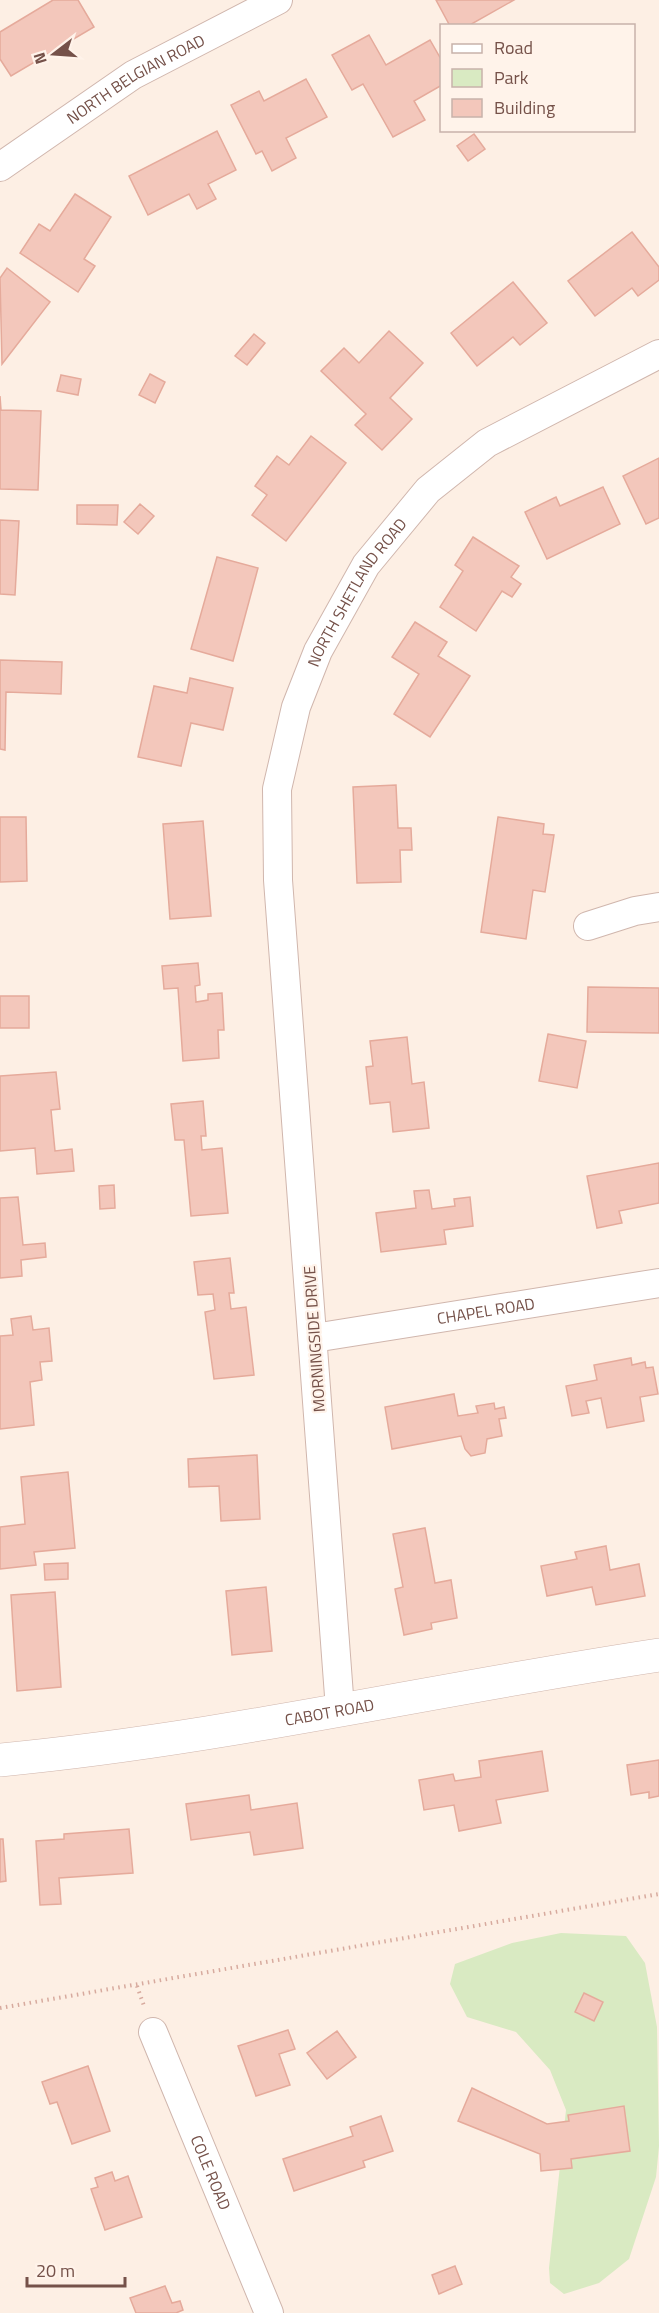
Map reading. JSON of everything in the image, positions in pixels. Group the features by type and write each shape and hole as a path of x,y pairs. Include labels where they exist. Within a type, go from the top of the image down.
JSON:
{"street":[{"name":"NORTH BELGIAN ROAD","path":"0,167 133,75 278,0"},
{"name":"NORTH SHETLAND ROAD","path":"286,968 278,880 277,789 299,698 318,651 366,565 428,490 487,443 659,354"},
{"path":"588,926 635,911 659,907"},
{"name":"MORNINGSIDE DRIVE","path":"286,968 340,1709"},
{"name":"CHAPEL ROAD","path":"314,1338 659,1283"},
{"name":"CABOT ROAD","path":"0,1760 249,1726 659,1655"},
{"name":"COLE ROAD","path":"153,2032 269,2313"}],"path":[{"path":"0,2008 659,1894"}],"green space":[{"path":"561,1933 626,1936 645,1963 657,2027 659,2146 656,2177 629,2259 599,2283 564,2294 550,2283 549,2268 566,2110 550,2070 516,2032 467,2017 450,1984 455,1964 512,1943"}],"building":[{"path":"53,0 78,0 94,27 11,76 0,59 0,32"},
{"path":"436,0 514,0 472,24 449,24"},
{"path":"369,35 386,65 430,40 440,58 440,86 414,101 425,120 393,137 363,84 352,90 332,55"},
{"path":"306,79 327,117 286,138 296,158 272,171 262,151 256,154 231,105 259,91 264,101"},
{"path":"217,131 236,170 208,184 216,199 197,209 189,194 148,215 129,176"},
{"path":"474,134 485,149 468,161 457,146"},
{"path":"75,194 111,217 84,259 95,266 78,292 20,253 39,224 50,231"},
{"path":"632,232 659,267 659,280 638,296 632,288 595,316 568,281"},
{"path":"7,268 50,302 2,364 0,278"},
{"path":"513,282 547,323 520,345 513,337 477,366 451,333"},
{"path":"389,331 423,363 390,398 412,419 382,450 355,425 366,414 321,371 344,348 359,363"},
{"path":"254,334 265,343 247,365 235,356"},
{"path":"150,374 165,382 155,403 139,395"},
{"path":"61,375 81,379 78,395 57,391"},
{"path":"0,396 1,410 41,411 38,490 0,489"},
{"path":"311,436 346,463 286,541 252,515 267,495 255,486 277,456 289,465"},
{"path":"659,458 659,518 646,524 623,476"},
{"path":"603,487 620,524 547,559 525,512 556,497 560,506"},
{"path":"140,504 154,516 138,534 124,522"},
{"path":"77,505 118,505 117,525 77,524"},
{"path":"0,520 19,521 15,595 0,594"},
{"path":"473,537 519,566 511,577 521,584 512,597 502,591 476,631 440,607 463,571 455,565"},
{"path":"217,557 258,568 233,661 191,649"},
{"path":"415,622 447,642 438,656 470,676 430,737 394,714 419,674 392,657"},
{"path":"0,660 62,662 61,694 6,692 5,750 0,749"},
{"path":"190,678 233,688 223,730 191,723 181,766 138,757 154,686 187,693"},
{"path":"396,785 398,828 411,828 412,850 400,850 401,882 357,883 353,787"},
{"path":"0,817 26,817 27,881 0,882"},
{"path":"498,817 544,824 543,834 554,835 545,892 533,890 526,939 481,932"},
{"path":"203,821 211,916 170,919 163,824"},
{"path":"198,963 200,985 195,986 196,1002 208,1000 208,994 222,993 224,1030 218,1030 219,1058 183,1061 178,988 164,989 162,966"},
{"path":"588,987 659,988 659,1033 587,1032"},
{"path":"0,996 29,996 29,1028 0,1028"},
{"path":"548,1034 586,1041 577,1088 539,1081"},
{"path":"407,1037 412,1084 424,1082 429,1128 393,1132 390,1102 370,1104 366,1067 373,1066 370,1041"},
{"path":"56,1072 60,1109 51,1110 55,1151 72,1149 74,1171 37,1174 35,1148 0,1151 0,1076"},
{"path":"203,1101 206,1136 201,1136 202,1150 222,1148 228,1213 191,1216 184,1140 175,1140 171,1104"},
{"path":"659,1163 659,1203 619,1211 622,1223 597,1228 587,1176"},
{"path":"114,1185 115,1208 100,1209 99,1186"},
{"path":"429,1190 432,1209 455,1206 454,1199 470,1197 473,1226 444,1230 446,1244 381,1252 376,1213 416,1208 414,1191"},
{"path":"18,1197 23,1245 45,1243 46,1257 21,1260 22,1276 0,1278 0,1198"},
{"path":"230,1258 234,1293 229,1293 231,1309 246,1307 254,1375 214,1379 205,1312 215,1310 213,1294 198,1295 194,1262"},
{"path":"31,1316 33,1330 49,1328 52,1361 40,1362 42,1380 30,1382 34,1425 0,1429 0,1336 13,1335 11,1319"},
{"path":"631,1358 632,1365 645,1362 646,1368 653,1367 658,1394 640,1397 644,1421 607,1428 601,1398 586,1401 589,1413 572,1416 566,1386 597,1380 594,1365"},
{"path":"454,1394 458,1416 478,1413 476,1406 494,1403 495,1409 504,1407 506,1418 499,1419 502,1436 487,1439 485,1453 471,1456 465,1449 461,1436 392,1449 385,1407"},
{"path":"257,1455 260,1519 221,1521 219,1486 189,1487 188,1459"},
{"path":"68,1472 75,1548 34,1552 36,1565 0,1569 0,1527 25,1524 21,1477"},
{"path":"425,1528 435,1583 451,1580 457,1618 431,1623 432,1629 404,1635 395,1589 403,1587 393,1534"},
{"path":"606,1546 610,1570 639,1564 645,1596 596,1605 592,1587 547,1596 541,1566 577,1559 575,1552"},
{"path":"68,1563 68,1579 45,1580 44,1564"},
{"path":"266,1587 272,1651 232,1655 226,1591"},
{"path":"55,1592 61,1687 17,1691 11,1595"},
{"path":"542,1751 548,1791 496,1800 501,1823 459,1831 454,1805 424,1810 419,1780 453,1774 455,1781 481,1777 479,1761"},
{"path":"659,1760 659,1796 649,1798 649,1792 631,1795 627,1765"},
{"path":"249,1795 251,1810 297,1803 303,1848 254,1855 250,1832 191,1840 186,1804"},
{"path":"129,1829 133,1873 59,1878 61,1904 40,1905 36,1841 64,1839 64,1834"},
{"path":"0,1839 3,1839 6,1881 0,1882"},
{"path":"584,1993 603,2002 594,2021 575,2012"},
{"path":"288,2030 295,2049 279,2054 290,2085 256,2096 238,2046"},
{"path":"337,2031 356,2057 327,2079 307,2053"},
{"path":"88,2066 110,2131 72,2144 57,2102 50,2104 42,2082"},
{"path":"472,2088 547,2124 569,2121 568,2115 624,2106 630,2151 571,2159 572,2168 541,2171 540,2154 458,2121"},
{"path":"381,2116 393,2151 363,2161 365,2167 294,2191 283,2159 353,2136 350,2127"},
{"path":"112,2172 115,2181 128,2176 142,2217 105,2230 91,2189 98,2187 95,2178"},
{"path":"455,2266 462,2284 439,2294 432,2275"},
{"path":"165,2286 172,2303 180,2301 183,2310 176,2313 136,2313 130,2298"}]}
